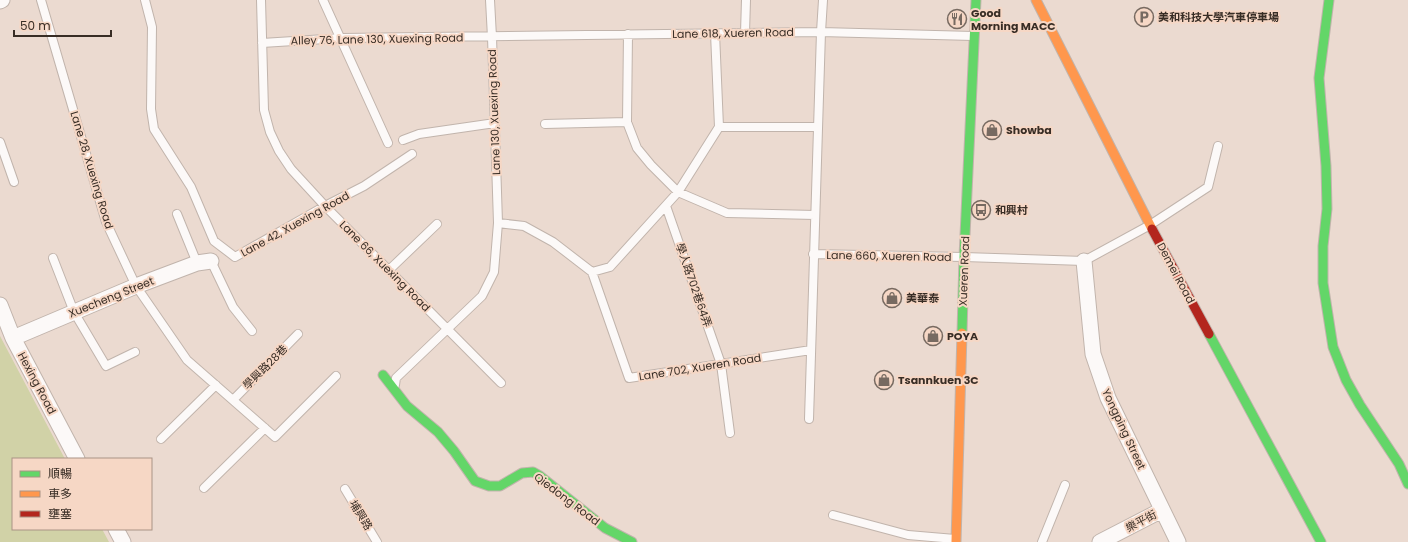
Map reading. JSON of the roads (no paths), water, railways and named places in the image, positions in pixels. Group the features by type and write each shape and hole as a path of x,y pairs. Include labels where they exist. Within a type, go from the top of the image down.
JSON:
{"street":[{"name":"Xueren Road","path":"956,541 964,257 976,0"},
{"name":"Demei Road","path":"1036,0 1150,225 1321,542"},
{"path":"1329,0 1319,78 1326,166 1327,209 1323,246 1323,283 1333,348 1346,380 1360,405 1399,464 1408,484"},
{"name":"Yongping Street","path":"1084,261 1093,354 1108,398 1178,542"},
{"name":"Xuecheng Street","path":"13,338 136,286 204,262"},
{"name":"Hexing Road","path":"0,305 13,338 76,458"},
{"name":"Qiedong Road","path":"383,375 407,406 438,432 475,480 489,486 500,486 522,473 533,472 605,528 632,542"},
{"name":"樂平街","path":"1100,542 1162,510"},
{"path":"117,530 123,542"}],"lane":[{"name":"Lane 28, Xuexing Road","path":"41,0 106,222 136,286 187,360 275,437 336,376"},
{"name":"Lane 42, Xuexing Road","path":"145,0 152,27 150,101 154,129 191,187 214,241 235,257 325,206 364,186 412,154"},
{"name":"Lane 66, Xuexing Road","path":"261,0 264,110 270,132 279,151 291,169 325,206 501,383"},
{"path":"323,0 388,144"},
{"name":"Lane 130, Xuexing Road","path":"394,389 396,378 482,296 494,272 498,223 490,0"},
{"path":"745,33 746,0"},
{"name":"Lane 660, Xueren Road","path":"809,419 821,32 824,0"},
{"name":"Lane 618, Xueren Road","path":"492,37 821,32 974,36"},
{"path":"498,223 524,226 553,242 592,272 610,267 678,192 719,127 715,33"},
{"path":"628,34 627,122 637,148 651,165 678,192 727,213 815,215"},
{"name":"Alley 76, Lane 130, Xuexing Road","path":"262,43 341,38 492,37"},
{"path":"545,124 627,122"},
{"path":"403,140 419,134 495,123"},
{"path":"719,127 818,127"},
{"path":"0,142 14,182"},
{"path":"1084,261 1150,225 1208,187 1218,146"},
{"name":"學人路702巷64弄","path":"666,206 722,364 730,433"},
{"path":"177,214 204,262 233,307 252,331"},
{"path":"389,270 437,224"},
{"name":"Lane 660, Xueren Road","path":"814,254 1084,261"},
{"path":"53,258 74,312 106,366 135,352"},
{"name":"Lane 702, Xueren Road","path":"592,272 630,378 811,350"},
{"name":"學興路28巷","path":"233,400 298,334"},
{"path":"161,439 216,385"},
{"path":"204,488 265,428"},
{"path":"1042,542 1065,485"},
{"name":"埔興路","path":"345,489 377,542"},
{"path":"833,516 908,535 956,541"}],"place":[{"name":"美和科技大學汽車停車場","path":"1144,17"},
{"name":"Good Morning MACC","path":"957,19"},
{"name":"Showba","path":"992,130"},
{"name":"和興村","path":"981,210"},
{"name":"美華泰","path":"892,298"},
{"name":"POYA","path":"933,336"},
{"name":"Tsannkuen 3C","path":"884,380"}]}
